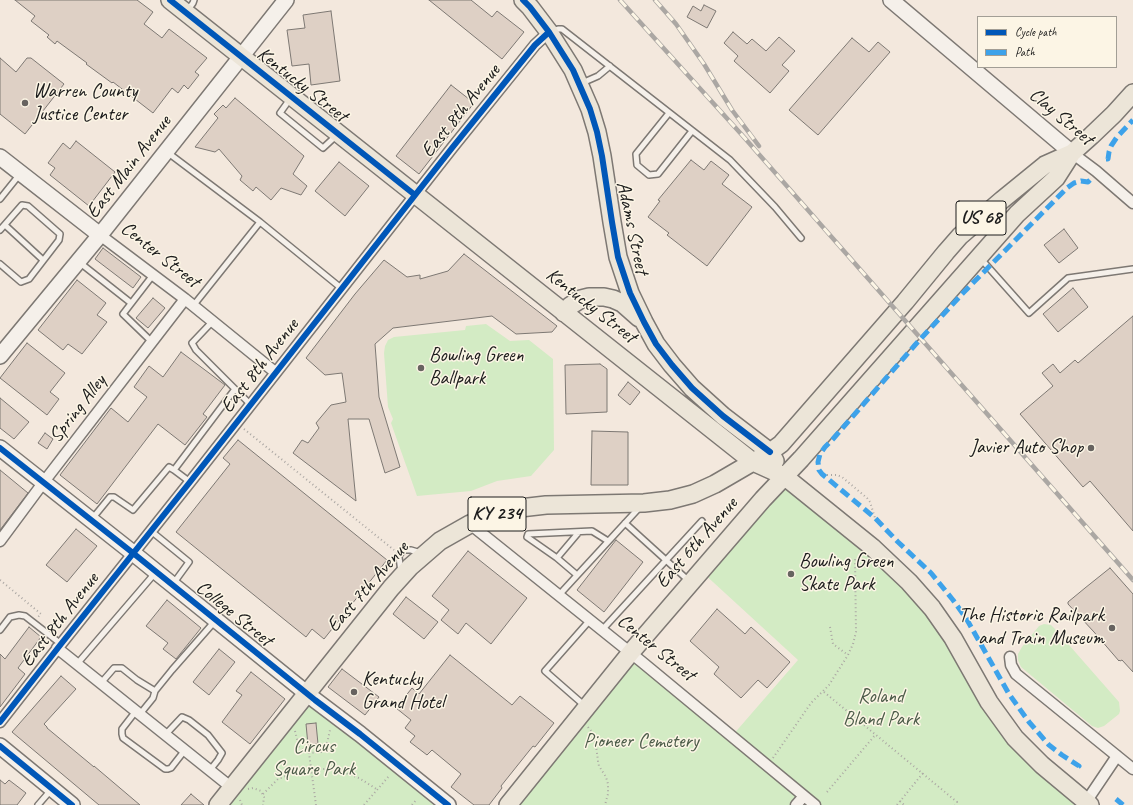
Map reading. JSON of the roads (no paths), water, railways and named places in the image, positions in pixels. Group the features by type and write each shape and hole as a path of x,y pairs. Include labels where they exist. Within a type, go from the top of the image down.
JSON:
{"main road":[{"name":"Kentucky Street","path":"170,0 190,6 241,57 338,134 753,462 784,476 872,547 914,587 942,621 989,702 1007,728 1042,765 1088,803"},
{"name":"Adams Street","path":"523,0 549,32 580,84 597,132 618,257 630,293 656,344 692,388 723,416 770,452 784,476"},
{"name":"US 68","path":"979,256 1017,214 1056,178 1072,153 1105,123 1133,93"},
{"name":"US 68","path":"770,452 780,444 905,302 960,236 1045,165 1072,153"},
{"name":"East 6th Avenue","path":"508,805 585,716 631,653 691,583 979,256"},
{"path":"564,313 570,306 581,299 589,297 604,297 622,303 644,322"},
{"name":"East 7th Avenue","path":"218,805 239,791 307,693 401,577 424,554 440,541 470,524 490,516 527,507 546,505 644,503 670,500 693,494 715,484 770,452"}],"street":[{"name":"East Main Avenue","path":"0,356 100,235 286,0"},
{"name":"Clay Street","path":"890,0 1072,153 1133,202"},
{"name":"East 8th Avenue","path":"0,722 341,288 535,45 549,32"},
{"name":"Center Street","path":"0,157 189,302 275,372"},
{"name":"Spring Alley","path":"0,540 152,342 189,302"},
{"name":"College Street","path":"0,448 448,805"},
{"name":"Center Street","path":"470,524 631,653 815,805"},
{"path":"59,646 77,664 210,770 239,791"},
{"path":"1010,657 1011,665 1016,674 1133,769"},
{"path":"0,746 72,805"},
{"path":"1088,803 1117,756"},
{"path":"796,805 804,796"}],"lane":[{"path":"549,32 558,29 562,30 730,160 775,207 801,238"},
{"path":"580,84 598,76 610,66"},
{"path":"669,113 636,154 637,165 649,175 658,174 692,131"},
{"path":"167,151 260,222 341,288"},
{"path":"0,198 21,173"},
{"path":"0,230 22,205 28,206 60,234 59,240 29,279 21,282 0,264"},
{"path":"189,302 260,222"},
{"path":"5,225 43,260"},
{"path":"979,256 1029,313 1068,278 1133,269"},
{"path":"78,261 131,303"},
{"path":"152,342 122,314 153,275"},
{"path":"212,322 192,343 196,350 250,404"},
{"path":"174,470 235,388"},
{"path":"91,520 110,497 114,497 133,510 169,467 190,482"},
{"path":"559,595 644,503"},
{"path":"602,630 665,559 702,521"},
{"path":"625,523 691,583"},
{"path":"151,530 189,562 173,585"},
{"path":"577,575 557,558 527,537 528,534 592,531 608,541"},
{"path":"557,558 578,532"},
{"path":"77,664 156,572"},
{"path":"0,630 10,617 19,614 25,616 59,646"},
{"path":"185,750 171,768 168,769 162,767 123,738 122,729 153,698 155,691 216,620"},
{"path":"585,716 545,671 590,620"},
{"path":"101,683 114,668 122,668 155,691"},
{"path":"166,734 182,717 189,720 208,735 222,753 210,770"},
{"path":"38,805 52,789"}],"railway":[{"path":"620,0 742,135 1133,580"},
{"path":"655,0 676,24 704,64 732,110 759,146"}],"place":[{"name":"Warren County Justice Center","path":"25,103"},
{"name":"Bowling Green Ballpark","path":"421,368"},
{"name":"Javier Auto Shop","path":"1091,448"},
{"name":"Bowling Green Skate Park","path":"791,574"},
{"name":"The Historic Railpark and Train Museum","path":"1112,628"},
{"name":"Kentucky Grand Hotel","path":"354,692"}],"park label":[{"name":"Roland Bland Park","path":"881,708"},
{"name":"Pioneer Cemetery","path":"641,742"},
{"name":"Circus Square Park","path":"314,758"}]}
